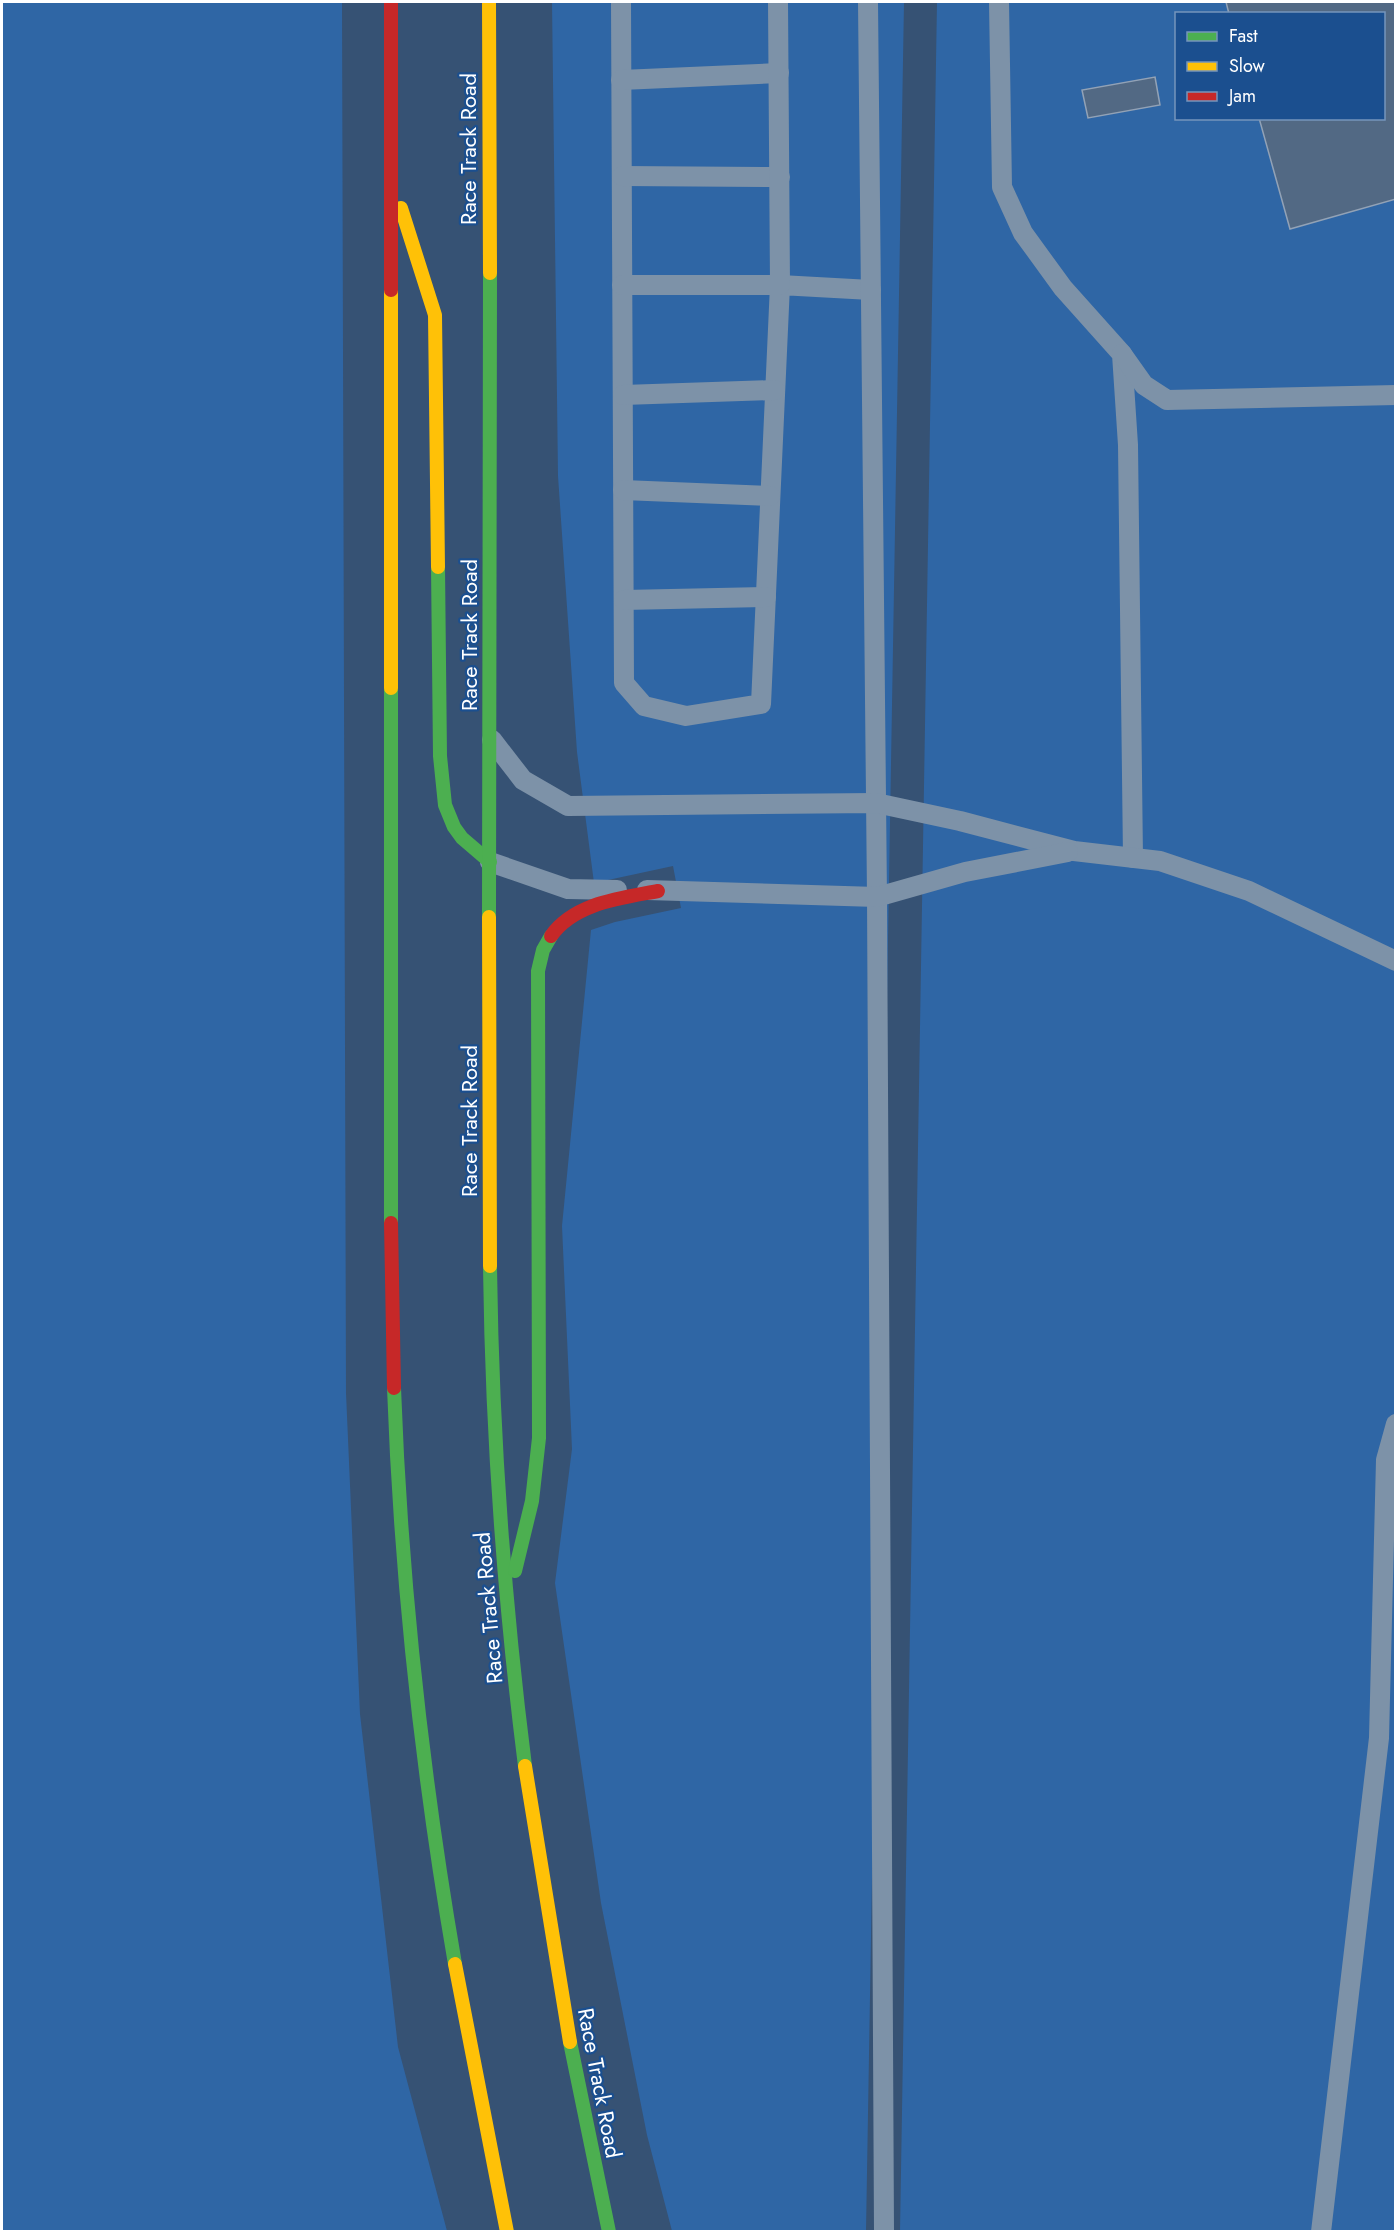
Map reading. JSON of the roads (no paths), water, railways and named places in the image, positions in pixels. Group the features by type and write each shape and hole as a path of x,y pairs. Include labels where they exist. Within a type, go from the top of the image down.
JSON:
{"main road":[{"path":"391,2 391,1176 396,1410 405,1574 424,1753 446,1917 481,2108 507,2232"},
{"name":"Race Track Road","path":"489,2 491,738 489,862 492,1305 507,1602 521,1739 542,1881 572,2064 609,2232"},
{"path":"392,178 435,315 440,756 444,801 449,822 464,842 489,862"},
{"path":"507,1602 531,1501 539,1438 538,971 545,945 556,929 571,916 610,901 658,891"}],"lane":[{"path":"621,2 624,683 644,706 686,716 761,704 780,285 778,2"},
{"path":"868,2 877,897 884,2232"},
{"path":"999,2 1002,187 1023,233 1063,288 1122,354 1144,385 1167,400 1395,395"},
{"path":"621,80 778,73"},
{"path":"622,176 780,177"},
{"path":"622,285 780,285 871,290"},
{"path":"1122,354 1128,445 1133,858"},
{"path":"623,395 775,390"},
{"path":"623,490 770,496"},
{"path":"624,600 766,597"},
{"path":"491,738 523,780 568,806 876,803 960,821 1074,851 1160,861 1249,891 1395,961"},
{"path":"489,862 568,889 877,897 965,872 1074,851"},
{"path":"1322,2232 1379,1738 1386,1460 1395,1424"}]}
